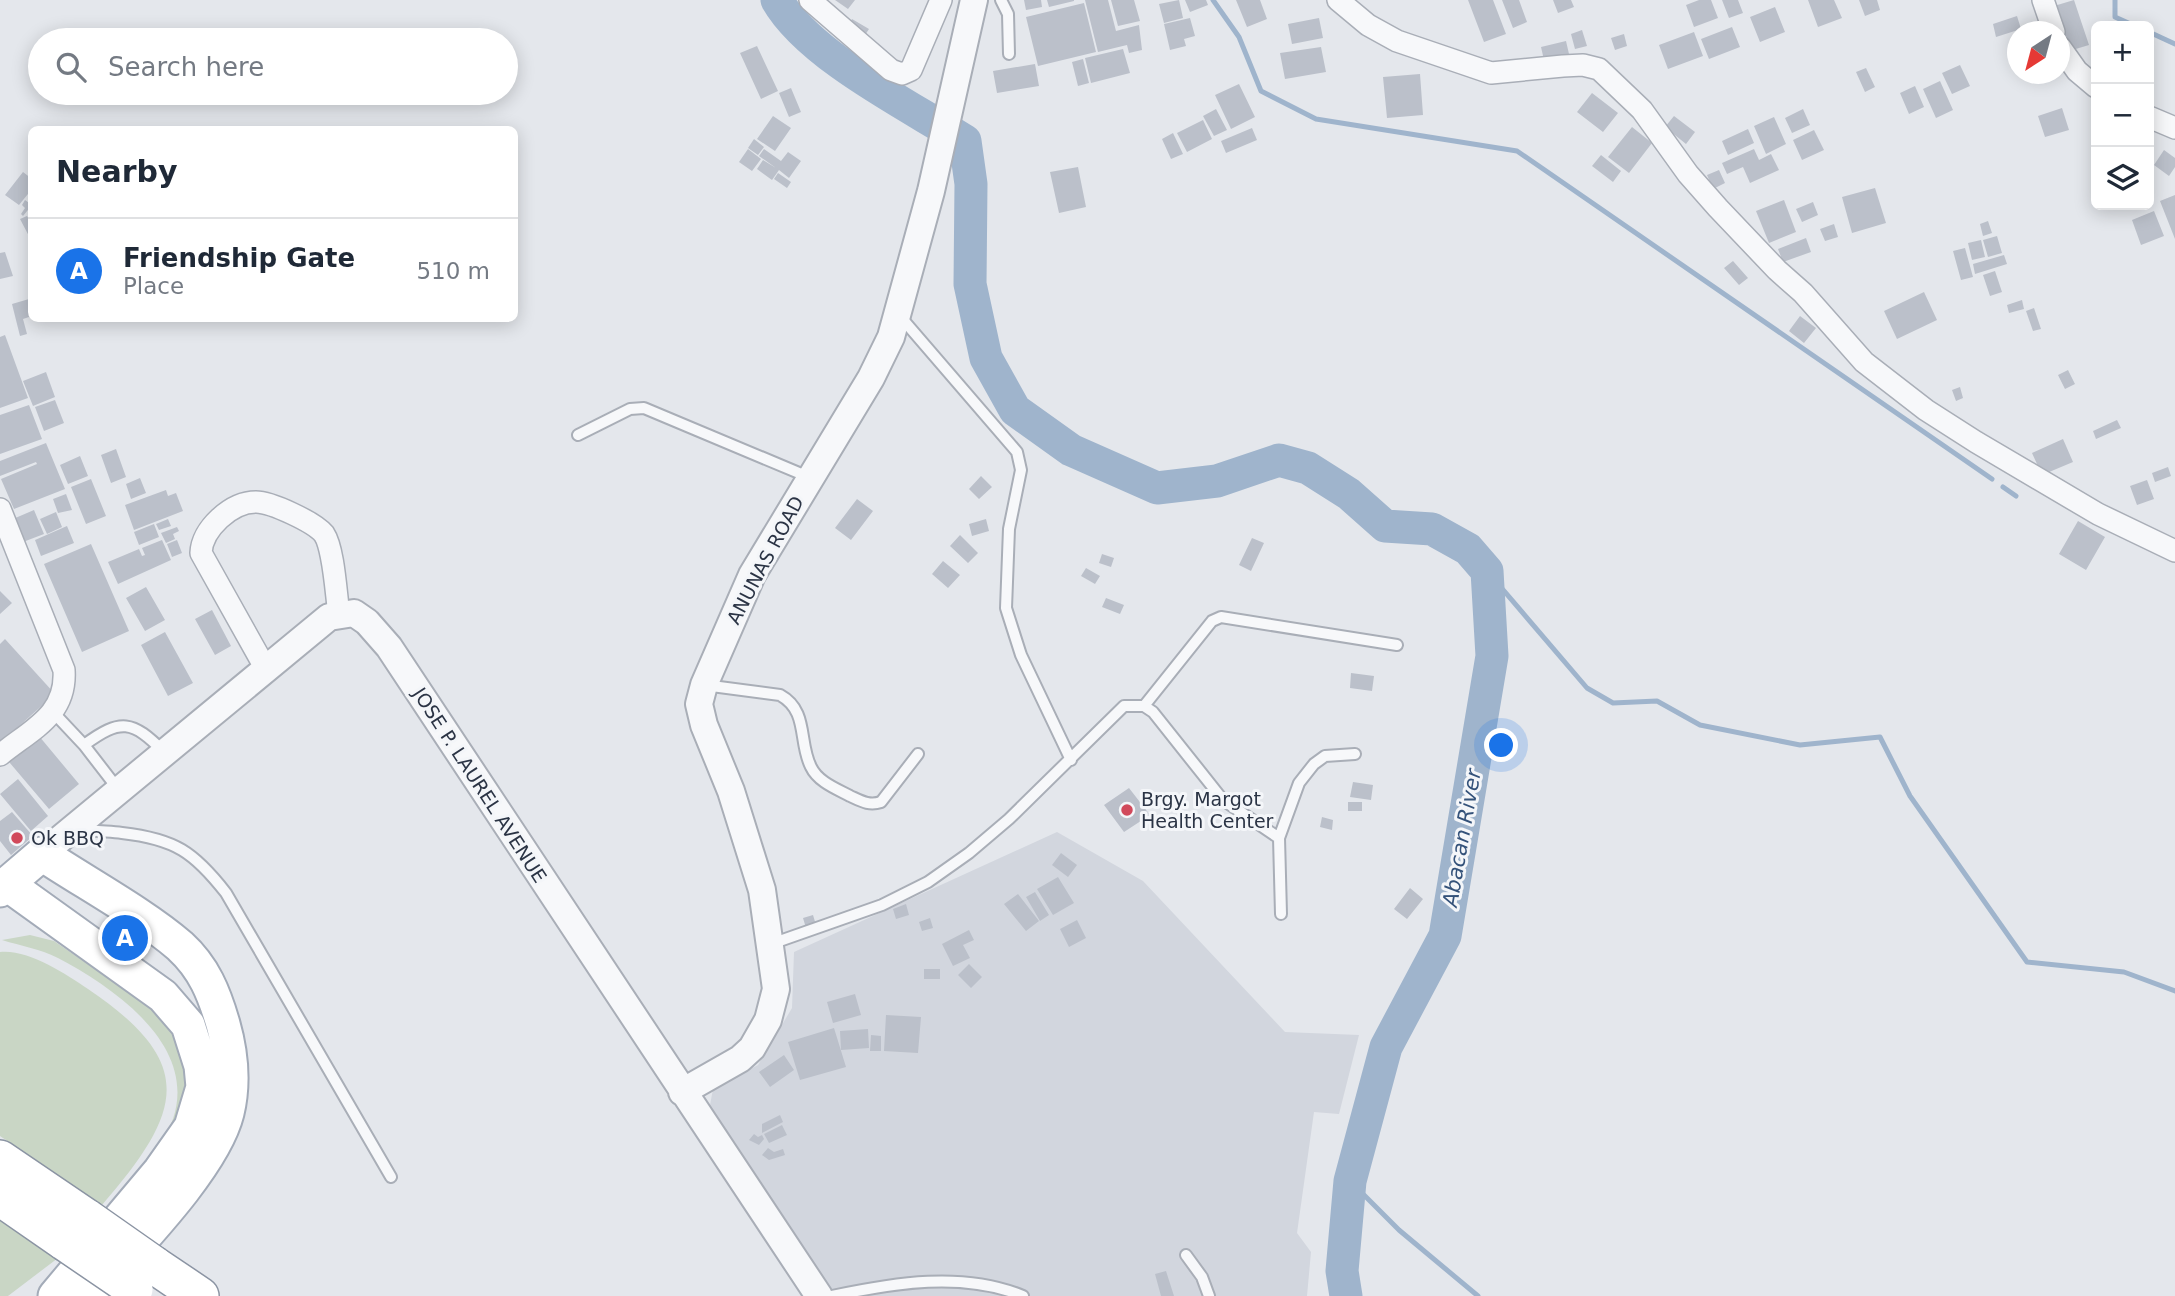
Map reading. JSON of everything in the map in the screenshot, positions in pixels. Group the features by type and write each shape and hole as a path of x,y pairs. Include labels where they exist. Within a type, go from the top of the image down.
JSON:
{"highway":[{"path":"0,1159 76,1230 144,1283 200,1296"},
{"path":"0,1197 76,1230"}],"main road":[{"path":"55,1296 176,1151 199,1108 203,1087 195,1044 177,1011 148,984 77,933 4,887 43,854 179,946 201,969 214,991 230,1055 227,1112 219,1133 195,1174 91,1296"},
{"path":"77,933 104,895"},
{"path":"148,984 179,946"}],"street":[{"path":"810,0 891,70 902,74 911,70 941,0"},
{"name":"ANUNAS ROAD","path":"682,1092 740,1059 759,1037 774,1005 776,989 768,945 767,916 755,864 704,725 699,704 704,685 752,575 881,359 898,314 931,191 974,0"},
{"path":"1338,0 1368,25 1397,41 1491,73 1563,66 1599,69 1642,110 1688,174 1718,208 1777,270 1803,293 1864,362 1926,410 1976,442 2098,514 2175,551"},
{"path":"2043,0 2050,21"},
{"path":"2070,61 2092,84"},
{"path":"2154,119 2175,128"},
{"path":"43,854 73,826 267,671 318,624 339,614 330,553 324,534 275,507 254,502 231,512 211,527 202,539 201,553 267,671"},
{"path":"0,509 5,536 64,670 62,701 53,712 0,755"},
{"name":"JOSE P. LAUREL AVENUE","path":"339,614 354,613 368,622 389,646 819,1296"}],"lane":[{"path":"1001,0 1008,15 1009,54"},
{"path":"898,314 1017,452 1021,470 1009,528 1006,608 1021,655 1071,760"},
{"path":"578,435 630,409 644,408 811,478"},
{"path":"1144,706 1212,621 1221,617 1397,645"},
{"path":"704,685 779,695 790,701 800,718 811,767 829,785 864,802 881,802 918,754"},
{"path":"768,945 882,905 928,882 969,853 1071,760 1124,706 1144,706 1223,800 1279,838"},
{"path":"53,712 119,789"},
{"path":"84,745 108,728 123,724 144,731 164,752"},
{"path":"1281,914 1279,838 1299,783 1314,764 1325,756 1355,754"},
{"path":"73,826 176,844 208,870 226,893 391,1177"},
{"path":"1186,1255 1202,1278 1209,1296"},
{"path":"924,1282 927,1296"},
{"path":"832,1296 924,1282 986,1285 1023,1296"}],"shaded area":[{"path":"1057,832 1143,881 1285,1032 1359,1035 1339,1114 1314,1112 1297,1233 1311,1252 1307,1296 835,1296 708,1116 713,1089 758,1065 792,1008 794,952"}],"green space":[{"path":"30,935 54,941 146,1004 169,1026 187,1072 187,1108 154,1151 173,1119 177,1092 173,1067 162,1043 146,1022 125,1002 80,970 38,950 2,940"},
{"path":"0,952 34,958 88,989 124,1016 148,1041 162,1066 167,1090 162,1116 149,1143 102,1205 0,1136"},
{"path":"0,1218 58,1258 8,1296 0,1296"}],"building":[{"path":"835,0 855,0 848,9"},
{"path":"1024,0 1041,0 1042,7 1026,10"},
{"path":"1047,0 1074,0 1074,1 1049,7"},
{"path":"1085,0 1108,0 1116,31 1139,25 1142,50 1129,53 1127,45 1098,52"},
{"path":"1111,0 1134,0 1140,21 1118,26"},
{"path":"1179,0 1183,18 1164,23 1159,4"},
{"path":"1185,0 1206,0 1208,5 1190,12"},
{"path":"1236,0 1260,0 1267,19 1247,27"},
{"path":"1468,0 1493,0 1506,34 1484,42"},
{"path":"1502,0 1519,0 1527,22 1513,28"},
{"path":"1553,0 1571,0 1574,7 1558,13"},
{"path":"1699,0 1711,0 1718,18 1694,27 1686,5"},
{"path":"1722,0 1738,0 1743,13 1729,18"},
{"path":"1808,0 1834,0 1842,18 1818,27"},
{"path":"1859,0 1877,0 1880,10 1865,16"},
{"path":"2074,0 2089,45 2070,51 2070,21 2059,21 2054,6"},
{"path":"1084,3 1096,52 1038,66 1026,17"},
{"path":"1775,7 1785,32 1760,42 1750,17"},
{"path":"2017,16 2019,21 2007,21 2007,33 1996,37 1993,24"},
{"path":"1190,18 1195,36 1184,39 1186,46 1170,50 1164,24"},
{"path":"1319,18 1323,38 1292,44 1288,24"},
{"path":"852,19 869,29 863,38 847,29"},
{"path":"1732,27 1740,47 1709,59 1701,39"},
{"path":"1582,30 1587,46 1575,49 1571,34"},
{"path":"1694,32 1703,56 1668,69 1659,45"},
{"path":"1624,34 1627,46 1615,50 1611,38"},
{"path":"1566,41 1569,54 1544,60 1541,47"},
{"path":"757,46 778,91 761,99 740,53"},
{"path":"1321,47 1326,72 1285,79 1280,53"},
{"path":"1123,49 1130,73 1091,83 1085,58"},
{"path":"1083,59 1089,83 1078,86 1072,62"},
{"path":"1035,64 1039,86 997,93 993,71"},
{"path":"1960,65 1970,86 1952,94 1942,73"},
{"path":"1866,68 1875,87 1865,92 1856,72"},
{"path":"1420,74 1423,115 1387,118 1383,77"},
{"path":"1940,81 1953,110 1936,118 1923,89"},
{"path":"1239,84 1255,117 1231,129 1215,95"},
{"path":"1915,86 1924,107 1909,114 1900,93"},
{"path":"791,88 801,112 789,117 779,93"},
{"path":"1592,93 1618,113 1603,132 1577,112"},
{"path":"2062,108 2069,130 2045,137 2038,116"},
{"path":"1216,109 1227,130 1214,136 1203,116"},
{"path":"1803,109 1810,125 1792,133 1785,118"},
{"path":"773,116 791,128 775,151 757,139"},
{"path":"1674,116 1695,132 1686,144 1665,127"},
{"path":"1774,117 1786,144 1766,154 1754,126"},
{"path":"1203,120 1212,139 1187,152 1177,133"},
{"path":"1632,127 1652,143 1629,173 1608,157"},
{"path":"1252,128 1257,140 1226,153 1221,141"},
{"path":"1748,129 1754,143 1728,155 1722,141"},
{"path":"1814,130 1824,150 1802,160 1793,140"},
{"path":"1173,133 1183,154 1171,159 1162,139"},
{"path":"754,139 764,147 758,155 748,148"},
{"path":"748,149 761,159 752,171 739,162"},
{"path":"764,149 781,161 788,152 801,161 789,178 779,170 772,180 757,169 763,160 776,168 759,156"},
{"path":"1754,149 1759,160 1771,154 1779,170 1750,183 1743,167 1727,174 1722,163"},
{"path":"2164,150 2175,158 2175,167 2169,176 2154,165"},
{"path":"1601,155 1621,171 1613,182 1592,166"},
{"path":"1078,167 1086,207 1059,213 1050,172"},
{"path":"1719,170 1725,183 1713,189 1707,175"},
{"path":"23,172 28,176 28,194 19,205 5,195"},
{"path":"778,173 791,182 787,188 774,179"},
{"path":"1875,188 1886,223 1852,233 1842,197"},
{"path":"2175,195 2175,239 2160,201"},
{"path":"25,200 28,202 28,210 23,216 21,214 25,208 22,205"},
{"path":"1784,200 1796,232 1769,243 1756,211"},
{"path":"1813,202 1818,215 1802,222 1796,209"},
{"path":"2154,211 2164,236 2141,245 2132,220"},
{"path":"28,218 28,234 20,219"},
{"path":"1988,221 1992,233 1983,236 1980,224"},
{"path":"1834,224 1838,237 1825,241 1820,229"},
{"path":"1997,236 2002,253 1988,257 1983,240"},
{"path":"1806,238 1811,252 1783,262 1778,249"},
{"path":"1981,240 1985,257 1972,260 1968,243"},
{"path":"1965,248 1973,277 1961,280 1953,251"},
{"path":"5,252 13,276 0,279 0,253"},
{"path":"2004,255 2007,264 1975,274 1973,264"},
{"path":"1733,261 1748,278 1739,285 1724,268"},
{"path":"1995,271 2002,292 1990,296 1983,275"},
{"path":"1924,292 1937,320 1897,339 1884,311"},
{"path":"28,299 28,317 23,319 27,334 20,336 12,304"},
{"path":"2022,300 2024,309 2009,313 2007,305"},
{"path":"2034,308 2041,329 2033,331 2026,311"},
{"path":"1800,316 1816,328 1804,343 1789,331"},
{"path":"5,335 28,398 0,408 0,337"},
{"path":"2068,370 2075,384 2065,389 2058,375"},
{"path":"46,372 55,397 33,406 23,381"},
{"path":"1960,387 1963,398 1956,401 1952,390"},
{"path":"55,400 64,423 44,431 35,407"},
{"path":"29,405 42,439 0,454 0,415"},
{"path":"2117,420 2121,428 2096,439 2093,431"},
{"path":"2063,439 2073,462 2042,475 2032,453"},
{"path":"46,443 65,489 14,509 1,479 37,464 36,462 0,476 0,461"},
{"path":"116,449 126,477 111,483 101,455"},
{"path":"80,456 88,476 68,484 60,465"},
{"path":"2168,467 2171,476 2155,482 2152,473"},
{"path":"981,476 992,487 979,499 969,489"},
{"path":"140,478 146,493 131,499 126,484"},
{"path":"91,479 106,516 86,524 71,487"},
{"path":"2147,480 2154,499 2137,505 2130,486"},
{"path":"166,490 168,496 176,493 183,511 134,530 125,505"},
{"path":"66,494 72,510 58,513 53,499"},
{"path":"857,499 873,511 851,540 835,528"},
{"path":"34,510 44,534 23,542 13,519"},
{"path":"56,512 62,527 47,534 40,519"},
{"path":"168,519 171,526 159,530 156,524"},
{"path":"986,519 989,531 972,536 969,524"},
{"path":"2078,521 2105,537 2086,570 2059,554"},
{"path":"154,524 159,537 139,545 134,532"},
{"path":"67,526 74,543 41,556 35,540"},
{"path":"177,527 179,531 173,534 175,539 166,543 161,533"},
{"path":"960,535 978,553 968,563 950,546"},
{"path":"1252,538 1264,543 1251,571 1239,565"},
{"path":"162,540 171,560 118,584 108,562 139,549 142,556 145,555 142,548"},
{"path":"177,540 182,553 172,557 167,544"},
{"path":"91,544 129,631 82,652 44,564"},
{"path":"1102,554 1114,558 1111,567 1099,563"},
{"path":"943,561 960,575 948,588 932,574"},
{"path":"1086,568 1100,576 1095,584 1081,576"},
{"path":"146,587 165,620 145,631 126,598"},
{"path":"0,591 12,603 0,614"},
{"path":"1106,598 1124,605 1120,614 1102,607"},
{"path":"212,610 231,646 215,655 195,619"},
{"path":"165,632 193,683 168,696 141,645"},
{"path":"5,639 55,694 0,743 0,644"},
{"path":"1351,673 1374,676 1372,691 1350,688"},
{"path":"34,730 79,784 49,809 4,756"},
{"path":"18,779 48,816 31,831 0,794"},
{"path":"1353,782 1373,785 1371,800 1350,797"},
{"name":"Brgy. Margot Health Center","path":"1129,788 1150,815 1124,832 1104,805"},
{"path":"1348,802 1362,802 1362,811 1348,811"},
{"path":"12,812 33,836 11,855 0,841 0,821"},
{"path":"1322,817 1333,820 1332,830 1320,827"},
{"path":"1061,853 1077,865 1068,877 1052,865"},
{"path":"1058,877 1074,903 1053,915 1037,889"},
{"path":"1410,888 1423,899 1407,919 1394,909"},
{"path":"1035,892 1049,915 1040,921 1026,897"},
{"path":"1018,894 1039,921 1026,931 1004,904"},
{"path":"906,904 909,915 896,919 893,909"},
{"path":"813,915 816,925 806,928 803,918"},
{"path":"132,917 142,924 117,959 107,951"},
{"path":"930,918 933,928 922,931 919,922"},
{"path":"1077,920 1086,938 1069,947 1060,929"},
{"path":"969,930 974,940 963,945 970,958 953,966 942,944"},
{"path":"969,964 982,977 971,988 958,975"},
{"path":"924,969 940,969 940,979 924,979"},
{"path":"855,994 861,1015 833,1023 827,1002"},
{"path":"886,1015 921,1017 918,1053 884,1051"},
{"path":"834,1028 846,1067 800,1080 788,1042"},
{"path":"868,1029 869,1048 841,1050 840,1031"},
{"path":"871,1035 881,1036 881,1051 870,1051"},
{"path":"784,1055 794,1070 770,1087 759,1072"},
{"path":"780,1115 783,1122 762,1133 762,1124"},
{"path":"782,1125 787,1135 769,1143 764,1134"},
{"path":"754,1134 758,1137 762,1135 764,1139 759,1145 749,1140"},
{"path":"768,1148 774,1152 783,1149 785,1155 769,1160 762,1155"},
{"path":"1166,1271 1174,1296 1161,1296 1155,1274"}],"waterway":[{"name":"Abacan River","path":"777,0 792,21 836,60 965,141 971,184 970,284 986,358 1015,410 1071,450 1157,488 1217,481 1279,460 1308,468 1349,494 1385,526 1432,529 1468,549 1487,571 1492,656 1445,936 1386,1047 1350,1181 1342,1271 1346,1296"},
{"path":"1213,0 1239,37 1261,91 1316,119 1517,151 1992,479"},
{"path":"2115,0 2115,17 2124,21"},
{"path":"2154,34 2175,44"},
{"path":"2003,487 2016,496"},
{"path":"1487,571 1587,688 1613,703 1657,701 1700,725 1800,745 1880,737 1910,796 2027,962 2124,972 2175,991"},
{"path":"1350,1181 1399,1230 1478,1296"}],"place":[{"name":"Brgy. Margot Health Center","path":"1127,810"},
{"name":"Ok BBQ","path":"17,838"},
{"name":"Friendship Gate","path":"125,938"}]}
